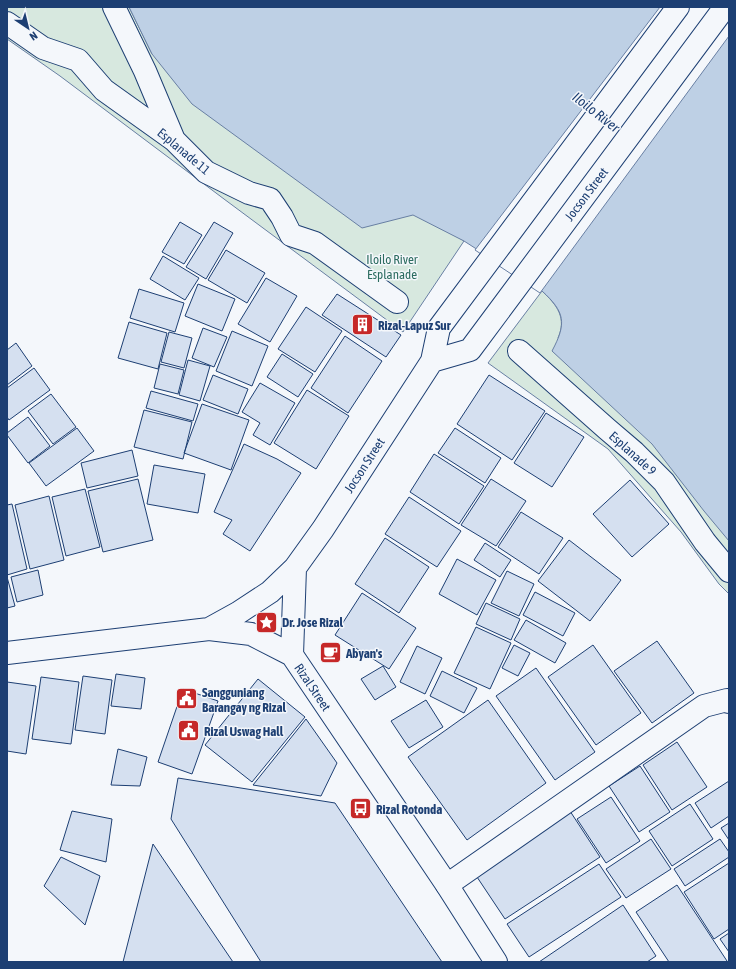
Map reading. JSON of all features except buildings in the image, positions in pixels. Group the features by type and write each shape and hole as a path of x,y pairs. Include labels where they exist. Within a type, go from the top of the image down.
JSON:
{"main road":[{"path":"114,7 145,71 174,140"},
{"name":"Jocson Street","path":"209,629 238,613 270,592 295,568 323,529 432,361 439,328 678,7"},
{"name":"Jocson Street","path":"432,361 470,350 725,7"},
{"name":"Esplanade 11","path":"7,23 43,48 78,60 104,90 174,140 206,172 249,193 270,199 282,216 291,235 315,243 397,302"},
{"name":"Esplanade 9","path":"519,351 634,452 664,482 705,542 729,571"},
{"path":"292,655 295,568"},
{"name":"Rizal Street","path":"7,653 209,629 251,634 292,655 447,885 496,962"},
{"path":"447,885 704,706 727,700 729,702"}],"green space":[{"name":"Iloilo River Esplanade","path":"7,7 129,7 152,54 180,54 464,241 403,332 60,76 7,39"},
{"path":"542,291 552,301 559,312 561,318 561,331 558,338 729,481 729,594 719,584 681,532 608,449 488,363"}],"water":[{"name":"Iloilo River","path":"129,7 729,7 729,541 652,444 552,351 560,333 561,318 550,298 542,291 464,241 413,215 362,228 192,104 152,54"}],"pier":[{"path":"660,7 729,7 729,36 540,293 475,250"}],"place":[{"name":"Rizal-Lapuz Sur","path":"362,325"},
{"name":"Dr. Jose Rizal","path":"266,622"},
{"name":"Abyan's","path":"331,653"},
{"name":"Sangguniang Barangay ng Rizal","path":"187,699"},
{"name":"Rizal Uswag Hall","path":"188,731"},
{"name":"Rizal Rotonda","path":"361,809"}]}
